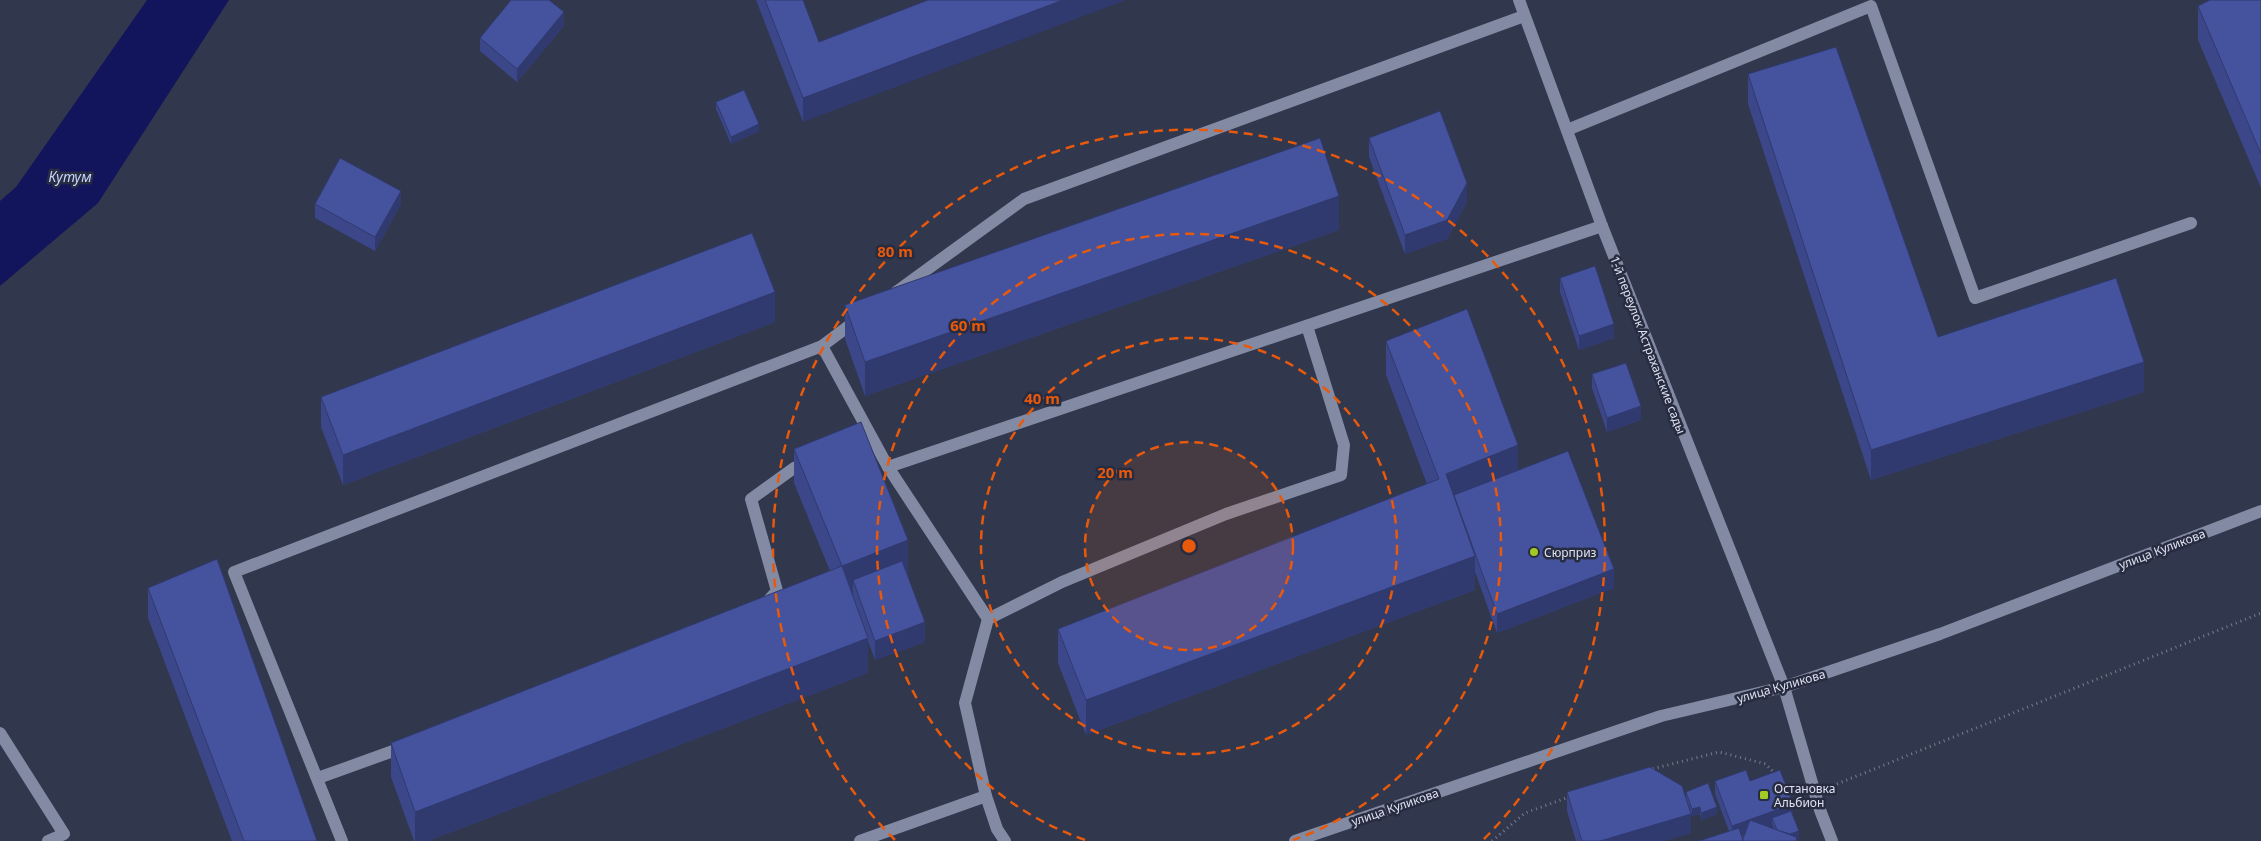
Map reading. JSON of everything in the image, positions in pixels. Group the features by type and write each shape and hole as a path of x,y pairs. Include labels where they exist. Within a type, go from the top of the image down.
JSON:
{"street":[{"name":"1-й переулок Астраханские сады","path":"1519,0 1602,226 1784,687 1815,793 1832,841"},
{"path":"1567,130 1870,6 1975,298 2191,223"},
{"path":"886,299 1024,199 1524,16"},
{"path":"888,467 1602,226"},
{"path":"342,841 234,572 822,346 870,311"},
{"path":"1005,841 997,829 986,796 965,703 988,619 1062,582 1226,514 1341,475 1344,445 1307,326"},
{"path":"822,346 867,438 988,619"},
{"path":"759,612 777,591 751,499 794,468 819,458"},
{"name":"улица Куликова","path":"1295,841 1661,716 1784,687 1940,634 2261,511"},
{"path":"0,733 64,834 48,841"},
{"path":"318,778 420,742"},
{"path":"860,841 986,796"}],"path":[{"path":"1815,793 2261,612"},
{"path":"1642,772 1718,752 1766,764 1780,779"},
{"path":"1492,841 1525,813 1570,797"}],"water":[{"name":"Кутум","path":"147,0 229,0 98,203 0,286 0,201 16,187"}],"building":[{"path":"511,0 549,0 564,12 517,69 480,38"},
{"path":"765,0 803,0 819,42 928,0 1063,0 803,98"},
{"path":"2210,0 2261,0 2261,154 2198,6"},
{"path":"1836,47 1938,337 2116,278 2144,362 1871,450 1748,74"},
{"path":"744,90 759,124 731,137 716,102"},
{"path":"1440,111 1467,183 1447,220 1405,235 1369,138"},
{"path":"1320,138 1339,196 865,362 845,305"},
{"path":"340,158 401,191 375,237 315,204"},
{"path":"752,233 775,292 343,455 321,397"},
{"path":"1595,266 1614,324 1579,336 1560,278"},
{"path":"1467,309 1518,445 1446,474 1475,556 1086,700 1058,629 1439,479 1386,341"},
{"path":"1626,363 1641,406 1607,418 1592,374"},
{"path":"861,422 908,540 842,566 794,449"},
{"name":"Сюрприз","path":"1568,451 1614,569 1497,614 1454,495"},
{"path":"217,559 317,841 244,841 148,588"},
{"path":"902,561 925,622 875,641 853,580"},
{"path":"842,566 868,638 415,812 391,743"},
{"path":"1650,767 1682,786 1691,814 1600,841 1582,841 1567,792"},
{"path":"1746,770 1750,781 1780,770 1793,804 1732,826 1715,781"},
{"path":"1708,783 1717,807 1701,813 1700,807 1692,809 1686,792"},
{"path":"1791,811 1799,831 1790,834 1777,830 1772,818"},
{"path":"1750,820 1796,837 1797,841 1743,841"},
{"path":"1739,828 1743,841 1699,841"}],"place":[{"name":"Сюрприз","path":"1534,552"},
{"name":"Остановка Альбион","path":"1764,795"}]}
